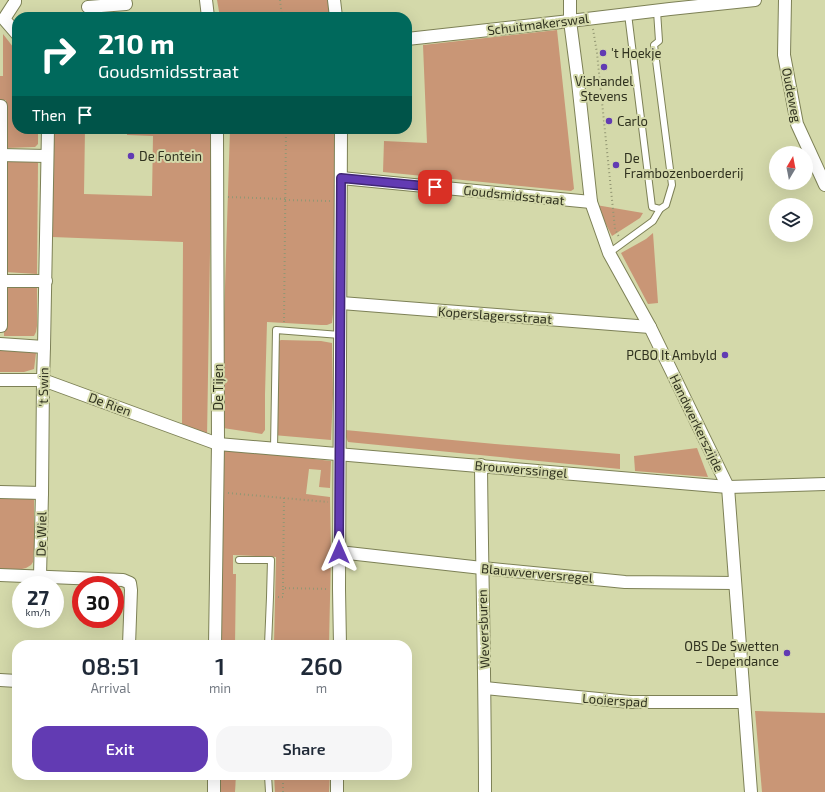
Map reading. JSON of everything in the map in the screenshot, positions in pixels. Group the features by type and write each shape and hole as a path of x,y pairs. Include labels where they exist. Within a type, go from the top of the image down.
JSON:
{"street":[{"path":"12,29 2,18 15,0"},
{"path":"88,7 126,4 125,0"},
{"path":"206,0 207,12"},
{"path":"334,0 335,12"},
{"name":"Handwerkerszijde","path":"570,0 570,21 591,202 610,253 650,327 728,487 751,792"},
{"name":"Schuitmakerswal","path":"412,38 657,11 669,4 755,0"},
{"name":"Oudeweg","path":"785,0 784,55 797,124 825,185"},
{"path":"1,106 1,326"},
{"name":"'t Swin","path":"42,493 48,134"},
{"name":"De Tijen","path":"215,640 218,444 217,134"},
{"path":"340,640 339,503 341,134"},
{"path":"1,155 47,156"},
{"name":"Goudsmidsstraat","path":"341,178 591,202"},
{"path":"1,281 46,282"},
{"name":"Koperslagersstraat","path":"341,303 650,327"},
{"path":"0,344 44,347"},
{"name":"De Rien","path":"0,380 43,380 218,444"},
{"name":"Brouwerssingel","path":"218,444 482,465 728,487 825,484"},
{"name":"Weversburen","path":"482,465 485,792"},
{"path":"0,492 42,493"},
{"name":"De Wiel","path":"40,576 42,493"},
{"name":"Blauwverversregel","path":"339,552 625,582 735,583"},
{"path":"0,575 40,576"},
{"path":"64,577 123,580 130,583 129,640"},
{"path":"0,680 12,681"},
{"name":"Looierspad","path":"485,688 630,702 744,702"},
{"path":"214,780 214,792"},
{"path":"337,780 337,792"}],"lane":[{"path":"610,253 653,221 660,209 666,205 672,185 654,44 659,41 657,11"},
{"path":"628,14 652,207 660,209"},
{"path":"274,449 276,330 340,335"},
{"path":"239,560 271,560 268,640"},
{"path":"268,780 269,792"}],"path":[{"path":"280,0 281,12"},
{"path":"591,18 597,53 615,229 622,244"},
{"path":"284,331 286,134"},
{"path":"217,196 341,201"},
{"path":"217,492 339,503"},
{"path":"284,498 283,588 339,590"},
{"path":"283,780 283,792"}],"shaded area":[{"path":"217,0 331,0 333,12 219,12"},
{"path":"557,30 574,189 571,191 383,172 384,141 427,143 423,45"},
{"path":"3,34 12,46 12,134 38,134 38,144 35,147 6,148 6,100 0,100 0,76 3,76"},
{"path":"53,134 85,134 84,194 152,196 153,136 127,134 212,134 207,438 182,428 183,242 52,237"},
{"path":"230,134 336,134 333,268 334,305 332,323 321,325 267,322 265,430 262,434 223,428 224,319"},
{"path":"6,158 35,160 38,163 37,274 5,272"},
{"path":"596,205 643,213 640,218 612,236"},
{"path":"653,233 658,303 648,304 621,253 646,239"},
{"path":"4,286 37,287 37,326 34,336 4,336"},
{"path":"281,340 321,341 332,343 333,394 331,440 273,435 277,342"},
{"path":"0,350 36,352 34,369 24,372 0,372"},
{"path":"345,430 620,454 620,469 348,442 345,435"},
{"path":"697,448 708,477 635,471 634,456"},
{"path":"228,449 331,461 330,488 319,487 321,470 309,469 306,494 330,497 331,553 329,640 274,640 276,557 233,555 233,574 236,574 235,640 219,640 222,450"},
{"path":"0,493 31,497 34,500 33,562 26,568 0,569"},
{"path":"755,711 825,713 825,792 762,792"},
{"path":"218,780 236,780 235,792 218,792"},
{"path":"274,780 330,780 329,792 275,792"}],"place":[{"name":"'t Hoekje","path":"603,53"},
{"name":"Vishandel Stevens","path":"604,67"},
{"name":"Carlo","path":"609,121"},
{"name":"De Fontein","path":"131,156"},
{"name":"De Frambozenboerderij","path":"616,165"},
{"name":"PCBO It Ambyld","path":"725,355"},
{"name":"OBS De Swetten – Dependance","path":"787,653"}],"route":[{"path":"339,552 341,178 435,187"}]}
